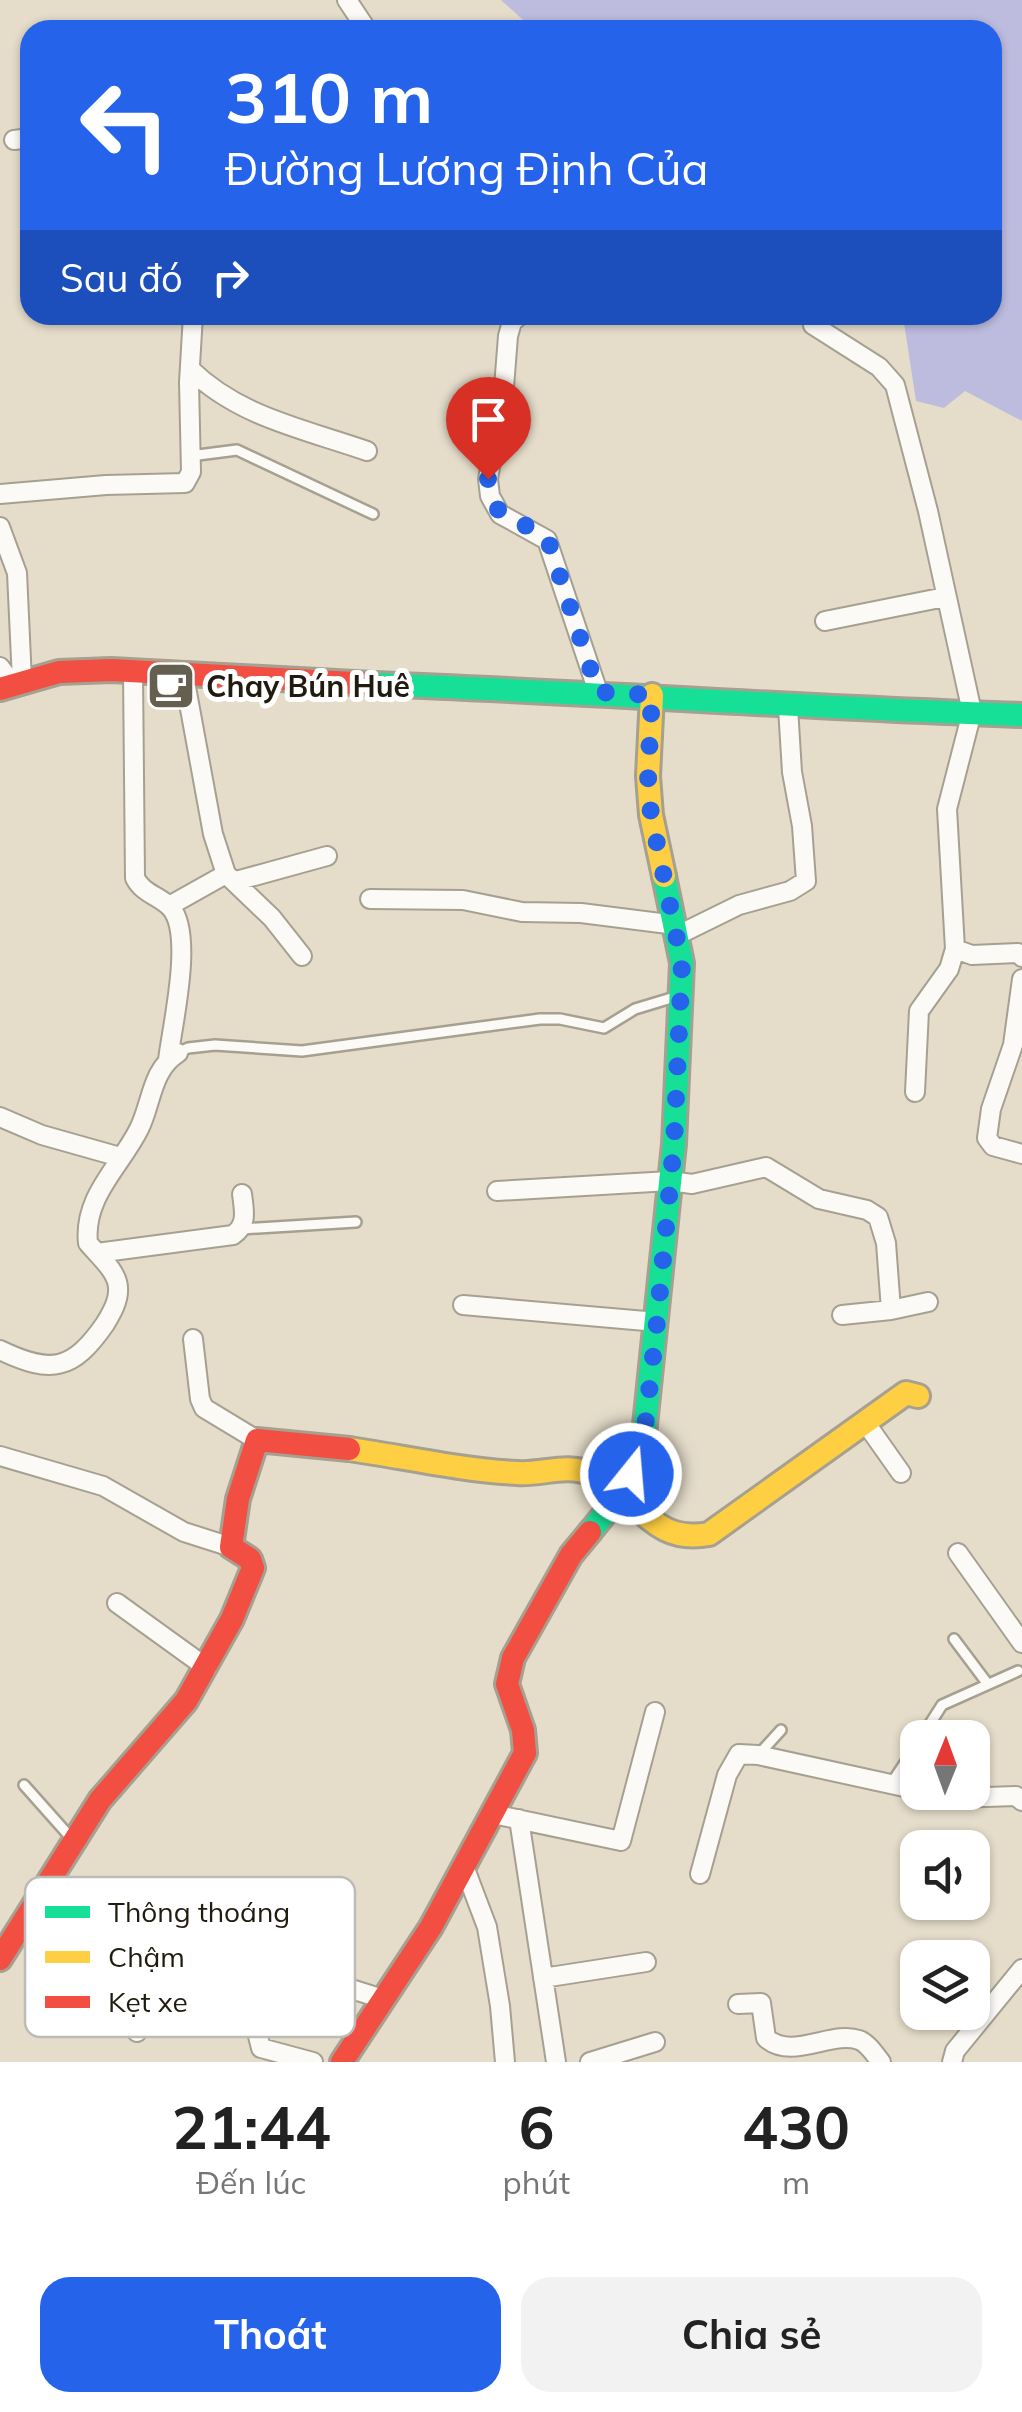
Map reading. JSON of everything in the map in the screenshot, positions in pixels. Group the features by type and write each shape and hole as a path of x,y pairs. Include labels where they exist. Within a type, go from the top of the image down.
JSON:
{"street":[{"path":"0,494 106,485 180,485 189,480 192,325"},
{"path":"511,325 488,479 490,496 500,514 548,540 598,692"},
{"path":"814,325 879,367 895,385 928,511 972,712 946,809 955,949 949,969 919,1011 914,1059 916,1092"},
{"path":"190,369 204,384 245,410 287,428 367,451"},
{"path":"0,527 17,573 9,681 80,670 598,692 788,707 1022,714"},
{"path":"825,620 945,597"},
{"path":"0,1350 62,1365 77,1358 92,1343 117,1299 116,1279 88,1243 91,1211 138,1131 149,1096 173,1056 181,956 178,927 169,906 149,894 135,878 133,672"},
{"path":"184,676 213,834 231,878 302,956"},
{"path":"342,2062 431,1928 524,1754 523,1730 507,1684 513,1658 571,1556 620,1495 642,1454 670,1181 682,963 651,815 648,776 652,695"},
{"path":"370,899 463,900 522,912 568,912 677,930 739,905 790,891 806,881 788,707"},
{"path":"169,906 231,878 327,856"},
{"path":"955,949 972,955 1022,957"},
{"path":"1022,979 1014,1044 990,1109 987,1138 993,1146 1022,1154"},
{"path":"0,1117 42,1135 120,1157"},
{"path":"496,1191 670,1181 692,1184 766,1167 818,1198 867,1210 878,1217 891,1310"},
{"path":"97,1253 233,1235 241,1230 244,1220 242,1194"},
{"path":"842,1316 928,1302"},
{"path":"463,1305 657,1322"},
{"path":"193,1339 204,1408 258,1440 312,1443 520,1474 554,1466 571,1468 599,1477 668,1534 690,1540 710,1534 906,1393 918,1396"},
{"path":"866,1422 901,1473"},
{"path":"231,1547 238,1499 258,1440"},
{"path":"0,1456 103,1486 184,1532 231,1547 250,1559 252,1574 207,1668 186,1702 100,1800 51,1877"},
{"path":"958,1553 1019,1633"},
{"path":"117,1604 207,1668"},
{"path":"494,1814 620,1840 655,1712"},
{"path":"700,1874 727,1775 739,1754 900,1786"},
{"path":"990,1797 1016,1796 1022,1801"},
{"path":"519,1819 556,2062"},
{"path":"464,1869 487,1927 505,2062"},
{"path":"0,1959 25,1918"},
{"path":"543,1978 646,1962"},
{"path":"953,2062 955,2051 1022,1970"},
{"path":"355,1990 383,1999"},
{"path":"738,2004 760,2002 766,2038 776,2045 853,2038 863,2042 881,2062"},
{"path":"259,2037 262,2048 313,2062"},
{"path":"590,2062 655,2042"}],"lane":[{"path":"190,456 237,450 373,514"},
{"path":"173,1056 188,1048 215,1045 302,1051 540,1020 560,1019 604,1028 636,1009 680,995"},
{"path":"241,1230 356,1222"},
{"path":"954,1638 988,1684"},
{"path":"932,1720 942,1705 1018,1671"},
{"path":"758,1755 781,1730"},
{"path":"892,1784 900,1771"},
{"path":"24,1786 74,1840"}],"water":[{"path":"501,0 1022,0 1022,421 965,391 944,408 916,401 904,325 1002,325 1002,20 523,20"}],"traffic: fast":[{"path":"373,684 1022,715"},
{"path":"590,1532 620,1495 642,1454 674,1144 682,963 664,876"}],"traffic: slow":[{"path":"652,695 648,776 651,815 664,876"},
{"path":"349,1449 496,1471 582,1471 608,1483 646,1516 672,1532 709,1534 906,1393 918,1396"}],"traffic: jam":[{"path":"0,689 59,672 111,670 373,684"},
{"path":"52,1877 100,1800 186,1701 232,1619 253,1568 250,1559 231,1547 238,1499 257,1440 349,1449"},
{"path":"342,2062 431,1927 525,1753 523,1730 507,1684 513,1658 571,1555 590,1532"},
{"path":"0,1959 25,1919"}],"place":[{"name":"Chay Bún Huê","path":"171,686"}],"route":[{"path":"488,479 490,496 500,514 548,540 598,692 652,695 648,776 651,815 682,963 674,1144 657,1322 642,1454 631,1474"}]}
